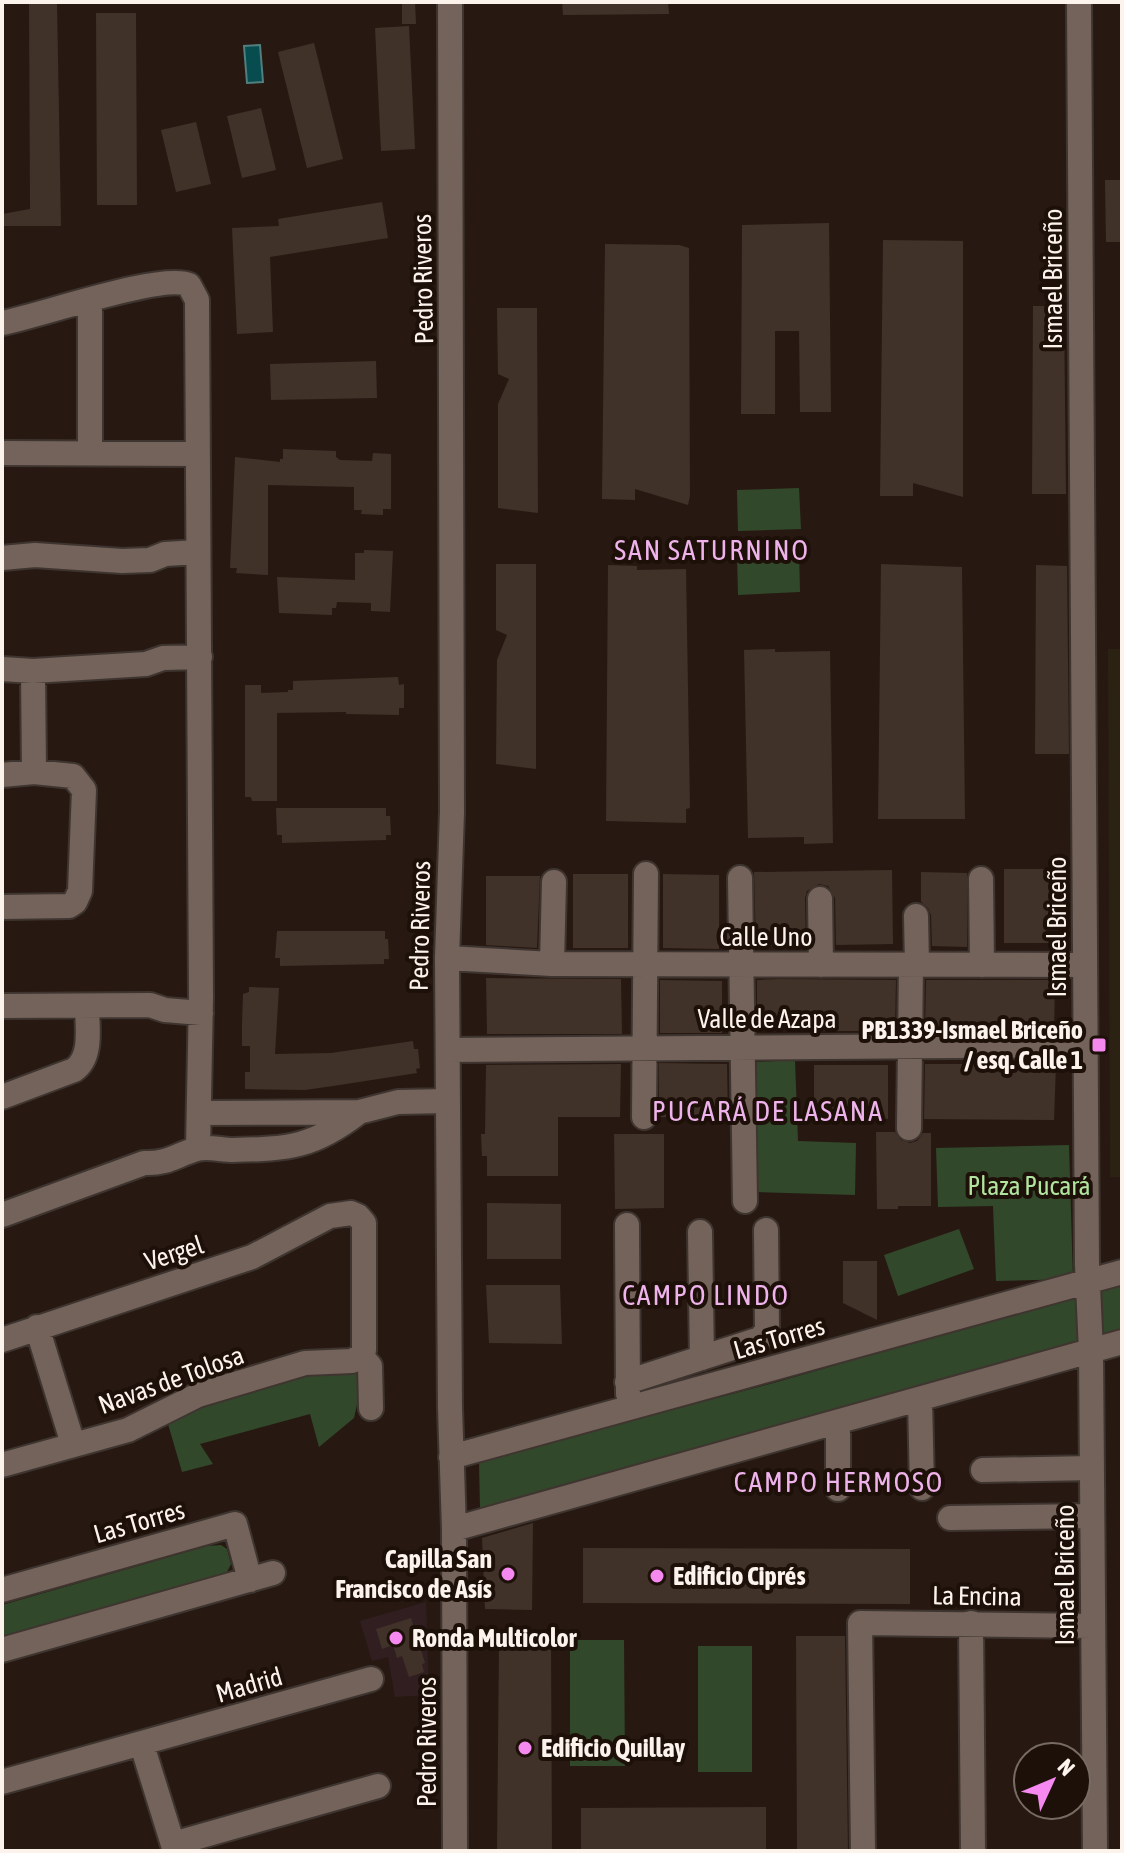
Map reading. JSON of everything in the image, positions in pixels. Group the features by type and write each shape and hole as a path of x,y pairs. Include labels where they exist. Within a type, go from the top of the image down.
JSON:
{"street":[{"name":"Pedro Riveros","path":"450,2 452,812 447,958 455,1851"},
{"name":"Ismael Briceño","path":"1079,2 1087,1282 1091,1351 1095,1851"},
{"path":"2,323 171,281 183,282 193,289 197,300 201,1005 198,1131"},
{"path":"90,300 90,453"},
{"path":"2,453 197,454"},
{"path":"2,558 35,555 101,561 150,560 164,567 198,560"},
{"path":"2,669 33,671 146,664 168,671 200,665"},
{"path":"33,671 34,772"},
{"path":"2,775 34,772 73,776 84,790 80,891 75,902 69,906 2,907"},
{"path":"644,1117 646,874"},
{"path":"740,878 745,1201"},
{"path":"981,879 982,965"},
{"path":"552,964 554,882"},
{"path":"820,899 821,965"},
{"path":"909,1128 916,916"},
{"name":"Calle Uno","path":"447,958 552,964 1085,965"},
{"path":"2,1006 150,1005 167,997 201,1005"},
{"path":"2,1097 74,1070 83,1062 87,1006"},
{"name":"Valle de Azapa","path":"448,1050 1086,1045"},
{"path":"2,1215 144,1163 169,1161 198,1131 240,1113 359,1112 398,1102 448,1101"},
{"path":"198,1131 239,1150 305,1144 327,1135 359,1112"},
{"path":"239,1150 244,1129 240,1113"},
{"name":"Vergel","path":"2,1340 252,1257 330,1216 351,1213 364,1223 364,1350 361,1356"},
{"path":"627,1225 629,1409"},
{"path":"627,1382 760,1339 767,1330 766,1230"},
{"path":"700,1232 702,1358"},
{"name":"Las Torres","path":"451,1457 1122,1272"},
{"path":"37,1327 73,1444"},
{"path":"454,1529 1122,1342"},
{"path":"361,1356 370,1366 371,1408"},
{"name":"Navas de Tolosa","path":"2,1465 128,1430 198,1395 305,1363 352,1361 361,1356"},
{"path":"920,1399 922,1488"},
{"path":"838,1422 838,1489"},
{"path":"983,1470 1092,1468"},
{"path":"950,1518 1092,1516"},
{"name":"Las Torres","path":"2,1590 235,1524 262,1577 2,1650"},
{"name":"La Encina","path":"863,1851 860,1623 1093,1626"},
{"path":"971,1623 973,1851"},
{"name":"Madrid","path":"2,1782 371,1679"},
{"path":"142,1745 174,1848 378,1786"}],"shaded area":[{"path":"1108,649 1122,649 1122,1177 1110,1177"},
{"name":"Ronda Multicolor","path":"426,1602 429,1695 395,1697 388,1657 372,1661 360,1621"}],"green space":[{"path":"799,488 801,529 738,531 737,490"},
{"path":"799,551 800,592 738,595 737,553"},
{"path":"795,1060 798,1141 856,1143 855,1195 754,1192 757,1062"},
{"name":"Plaza Pucará","path":"1069,1145 1073,1279 996,1281 993,1206 938,1207 936,1148"},
{"path":"959,1229 974,1269 898,1296 884,1255"},
{"path":"1122,1283 1122,1331 480,1508 479,1461 777,1382"},
{"path":"364,1369 365,1394 358,1400 354,1418 319,1447 310,1414 200,1444 213,1464 182,1472 168,1424 181,1416 229,1394 280,1378"},
{"path":"221,1545 227,1549 231,1564 227,1572 221,1575 2,1637 2,1605 207,1546"},
{"path":"570,1640 624,1640 625,1766 570,1766"},
{"path":"698,1646 752,1646 752,1772 698,1772"}],"water":[{"path":"260,45 263,82 247,83 244,46"}],"building":[{"path":"29,2 57,2 61,226 2,226 2,214 30,209"},
{"path":"402,2 415,2 416,24 402,24"},
{"path":"562,2 668,2 669,14 563,15"},
{"path":"96,13 136,13 137,205 97,205"},
{"path":"409,26 415,149 381,151 375,28"},
{"path":"314,43 343,159 307,168 278,52"},
{"path":"261,108 276,170 242,178 227,116"},
{"path":"196,122 211,184 176,192 161,130"},
{"path":"1105,180 1122,180 1122,242 1106,242"},
{"path":"382,202 388,238 270,257 273,332 237,334 232,228 279,226 278,219"},
{"path":"829,223 831,412 800,412 799,331 775,331 775,414 741,414 742,225"},
{"path":"883,240 963,241 963,497 913,483 913,496 880,496"},
{"path":"605,244 679,245 689,248 688,505 635,489 635,500 602,499"},
{"path":"1033,306 1064,306 1066,494 1032,494"},
{"path":"497,308 537,308 538,513 498,508 498,404 509,379 498,374"},
{"path":"376,361 377,398 271,400 270,364"},
{"path":"283,449 336,451 336,457 340,460 372,461 373,453 391,454 391,509 383,509 383,515 361,514 362,510 354,510 354,487 268,485 268,575 236,573 237,568 230,568 235,457 280,462"},
{"path":"364,550 393,551 390,612 371,611 371,603 337,602 336,608 332,608 332,615 279,613 277,577 355,580 355,553 364,553"},
{"path":"496,564 536,564 536,769 496,764 497,660 507,635 496,630"},
{"path":"881,564 962,567 965,819 878,819"},
{"path":"608,565 637,566 637,570 686,569 690,808 686,809 686,823 606,821"},
{"path":"1036,565 1067,566 1069,754 1035,754"},
{"path":"775,649 775,652 830,651 833,843 804,844 804,837 748,838 744,650"},
{"path":"398,677 399,685 404,684 404,708 399,708 399,715 277,713 277,801 252,801 251,797 245,797 245,685 261,685 261,693 288,692 293,690 293,681"},
{"path":"276,808 386,808 386,816 390,816 391,835 386,835 386,840 282,843 282,835 277,835"},
{"path":"1004,869 1057,869 1058,943 1004,943"},
{"path":"892,870 893,944 836,945 835,898 828,886 819,884 807,891 805,898 806,946 756,946 754,872"},
{"path":"921,872 967,873 967,947 932,946 931,915 921,902"},
{"path":"573,874 628,874 628,948 573,948"},
{"path":"663,874 719,875 719,949 663,948"},
{"path":"486,876 540,876 537,948 486,945"},
{"path":"277,931 385,931 389,959 384,959 384,964 280,966 280,958 275,958"},
{"path":"486,978 621,979 622,1034 487,1034"},
{"path":"660,980 722,981 722,1033 660,1033"},
{"path":"757,980 896,980 895,1031 822,1031 822,1022 757,1020"},
{"path":"926,980 1055,980 1054,1030 925,1031"},
{"path":"249,987 279,988 275,1054 331,1053 413,1041 414,1049 418,1049 420,1068 416,1069 417,1073 305,1090 245,1089 245,1072 250,1072 250,1046 242,1046 243,994 249,992"},
{"path":"659,1063 727,1064 728,1118 659,1117"},
{"path":"621,1064 620,1117 558,1117 558,1176 487,1176 487,1156 482,1156 481,1134 485,1134 486,1065"},
{"path":"925,1064 1056,1064 1054,1120 924,1119"},
{"path":"814,1065 888,1065 888,1119 814,1118"},
{"path":"876,1132 895,1132 901,1140 910,1143 917,1141 923,1133 931,1133 931,1206 877,1209"},
{"path":"614,1134 664,1134 664,1208 615,1209"},
{"path":"487,1203 561,1204 561,1259 487,1259"},
{"path":"843,1261 877,1261 877,1320 843,1303"},
{"path":"486,1285 560,1285 562,1344 489,1343"},
{"name":"Capilla San Francisco de Asís","path":"533,1523 532,1610 485,1609 482,1538"},
{"path":"583,1548 910,1549 910,1604 583,1603"},
{"path":"411,1618 425,1663 422,1664 424,1672 409,1677 402,1656 397,1658 393,1645 382,1649 376,1629"},
{"path":"796,1636 845,1636 848,1851 797,1851"},
{"name":"Edificio Quillay","path":"515,1638 538,1638 538,1642 551,1643 552,1851 497,1851 499,1644 515,1644"},
{"path":"766,1807 766,1851 581,1851 581,1808"}],"place":[{"name":"PB1339-Ismael Briceño / esq. Calle 1","path":"1099,1045"},
{"name":"Capilla San Francisco de Asís","path":"508,1574"},
{"name":"Edificio Ciprés","path":"657,1576"},
{"name":"Ronda Multicolor","path":"396,1638"},
{"name":"Edificio Quillay","path":"525,1748"}],"district":[{"name":"SAN SATURNINO","path":"712,550"},
{"name":"PUCARÁ DE LASANA","path":"768,1111"},
{"name":"CAMPO LINDO","path":"706,1295"},
{"name":"CAMPO HERMOSO","path":"839,1482"}]}
